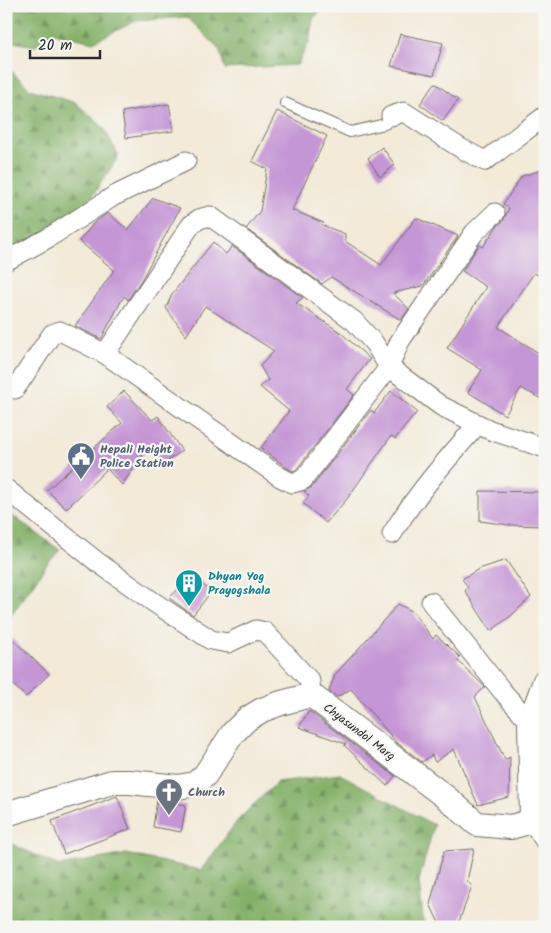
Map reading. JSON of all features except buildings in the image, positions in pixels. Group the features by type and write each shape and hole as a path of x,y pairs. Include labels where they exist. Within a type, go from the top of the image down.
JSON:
{"street":[{"path":"391,116 404,112 462,149 485,161 545,116"},
{"path":"6,261 48,238 114,196 186,160"},
{"path":"15,389 52,334 60,331 104,354 280,477 292,483 303,480 389,367 400,341 474,233 495,214"},
{"path":"104,354 191,225 199,219 210,216 354,321 374,343 389,367 441,406 490,430 545,448"},
{"path":"392,534 405,512 426,485 478,424"},
{"path":"6,490 96,561 211,640 228,643 256,630 265,632 310,680 311,695"},
{"path":"431,602 503,692 530,722"},
{"path":"545,681 530,722 532,821 545,841"},
{"name":"Chyasundol Marg","path":"6,814 112,782 178,787 195,784 205,775 233,733 247,719 262,710 311,695 448,799 477,824 511,827 532,821"}],"lane":[{"path":"285,103 350,132 384,124 391,116"}],"green space":[{"path":"6,6 325,6 313,19 309,43 297,65 225,69 219,49 187,17 136,21 93,42 54,33 36,46 6,41"},
{"path":"6,66 30,89 76,103 104,128 119,156 91,198 46,235 6,249 6,165 12,157 6,153"},
{"path":"6,511 60,550 47,564 6,623"},
{"path":"340,774 434,825 419,881 424,927 6,927 6,844 14,845 59,866 126,854 201,870 238,820 277,782"}],"place":[{"name":"Hepali Height Police Station","path":"81,480"},
{"name":"Dhyan Yog Prayogshala","path":"189,607"},
{"name":"Church","path":"169,816"}]}
